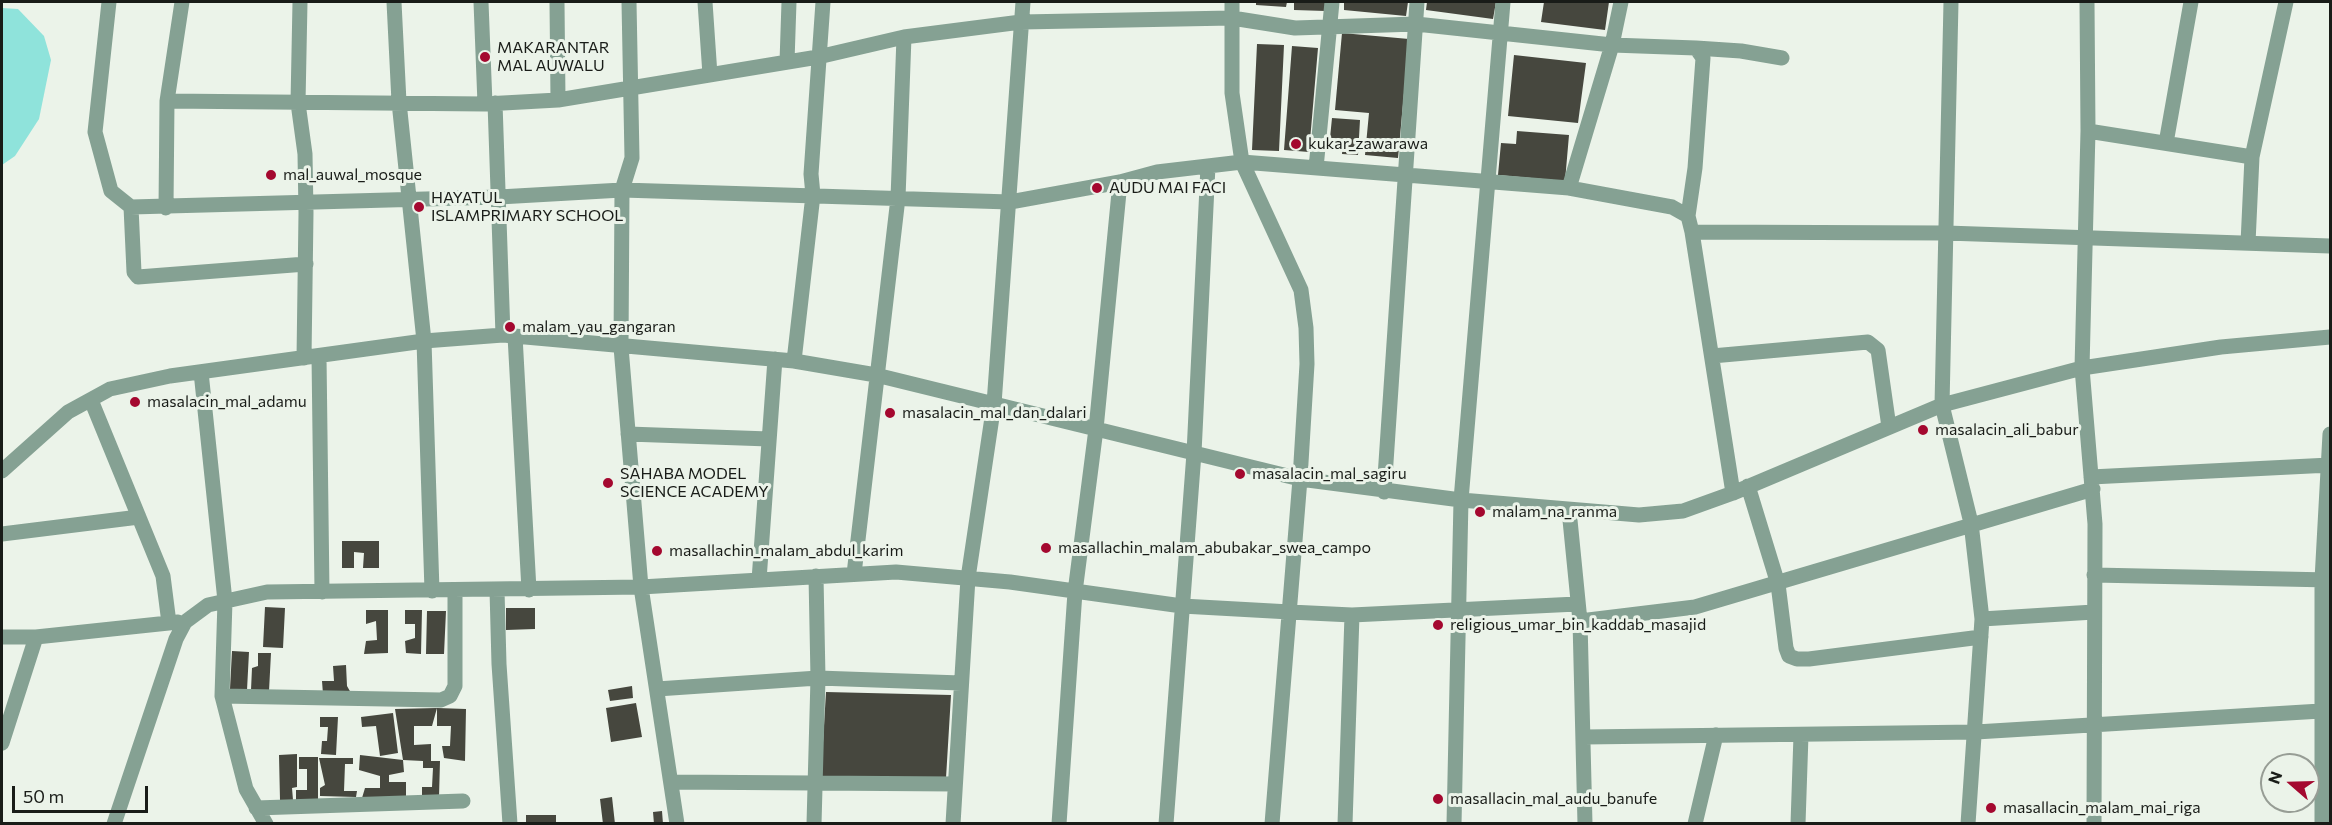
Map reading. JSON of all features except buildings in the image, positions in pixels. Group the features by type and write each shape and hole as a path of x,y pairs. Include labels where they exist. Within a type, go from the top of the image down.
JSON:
{"street":[{"path":"109,2 95,132 111,191 131,207 305,204 621,190 1010,202 1120,182 1157,172 1242,162 1569,188 1672,207 1688,216"},
{"path":"166,208 167,101 182,2"},
{"path":"300,2 298,103 305,154 306,264 322,592"},
{"path":"394,2 399,102 411,198 424,341 432,591"},
{"path":"481,2 499,197 529,590"},
{"path":"556,2 558,100"},
{"path":"629,2 632,158 621,190 621,347 641,587 677,824"},
{"path":"705,2 710,75"},
{"path":"787,62 789,2"},
{"path":"794,361 813,195 811,174 823,2"},
{"path":"953,824 968,578 994,404 1023,2"},
{"path":"1232,2 1232,93 1242,162 1301,290 1306,328 1307,364 1300,479 1272,824"},
{"path":"1316,168 1332,2"},
{"path":"1384,492 1416,2"},
{"path":"1454,824 1461,500 1486,182 1503,2"},
{"path":"1569,188 1612,45 1621,2"},
{"path":"1951,2 1942,405 1971,523 1982,619 1968,824"},
{"path":"2087,2 2088,131 2082,368 2092,483 2094,824"},
{"path":"2166,143 2191,2"},
{"path":"2248,243 2252,157 2286,2"},
{"path":"167,101 490,104 558,100 818,57 904,37 1021,22 1232,18 1295,28 1416,24 1612,45 1741,51 1782,58"},
{"path":"854,574 898,198 904,37"},
{"path":"1696,48 1703,58 1695,168 1688,216 1733,493"},
{"path":"2088,131 2252,157"},
{"path":"1166,824 1194,453 1208,166"},
{"path":"1059,824 1075,592 1096,429 1120,182"},
{"path":"131,207 134,272 138,277 306,264"},
{"path":"1692,232 1946,233 2084,240 2331,246"},
{"path":"2,471 68,412 110,389 201,372 424,341 509,336 794,361 876,375 1300,479 1384,492 1639,515 1683,510 1733,493 1942,405 2082,368 2221,347 2331,337"},
{"path":"1712,356 1868,342 1878,350 1888,427"},
{"path":"759,580 775,359"},
{"path":"201,372 225,602 222,696 246,789 266,824"},
{"path":"91,400 163,576 177,622 176,639 114,824"},
{"path":"628,434 769,439"},
{"path":"2322,824 2326,758 2321,711 2326,670 2326,580 2331,434"},
{"path":"1580,621 1695,607 1778,584 2092,483 2330,465"},
{"path":"1748,486 1778,584 1789,656 1797,659 1981,637"},
{"path":"1569,510 1580,621 1585,824"},
{"path":"2,534 140,517"},
{"path":"2,637 36,637 177,622 208,605 267,592 641,587 896,573 968,578 1182,606 1352,615 1577,604"},
{"path":"2094,575 2326,580"},
{"path":"814,824 818,678 816,576"},
{"path":"497,590 500,687 510,824"},
{"path":"222,696 441,700 450,696 455,686 455,591"},
{"path":"1982,619 2094,612"},
{"path":"1345,824 1352,615"},
{"path":"2,742 36,637"},
{"path":"657,689 818,678 961,683"},
{"path":"1584,737 1976,732 2321,711"},
{"path":"1695,824 1716,735"},
{"path":"1798,824 1801,735"},
{"path":"671,782 955,784"},
{"path":"256,808 463,801"}],"water":[{"path":"2,8 18,9 44,36 51,60 39,119 15,156 2,165"}],"place":[{"name":"MAKARANTAR MAL AUWALU","path":"485,57"},
{"name":"kukar_zawarawa","path":"1296,144"},
{"name":"mal_auwal_mosque","path":"271,175"},
{"name":"AUDU MAI FACI","path":"1097,188"},
{"name":"HAYATUL ISLAMPRIMARY SCHOOL","path":"419,207"},
{"name":"malam_yau_gangaran","path":"510,327"},
{"name":"masalacin_mal_adamu","path":"135,402"},
{"name":"masalacin_mal_dan_dalari","path":"890,413"},
{"name":"masalacin_ali_babur","path":"1923,430"},
{"name":"masalacin_mal_sagiru","path":"1240,474"},
{"name":"SAHABA MODEL SCIENCE ACADEMY","path":"608,483"},
{"name":"malam_na_ranma","path":"1480,512"},
{"name":"masallachin_malam_abubakar_swea_campo","path":"1046,548"},
{"name":"masallachin_malam_abdul_karim","path":"657,551"},
{"name":"religious_umar_bin_kaddab_masajid","path":"1438,625"},
{"name":"masallacin_mal_audu_banufe","path":"1438,799"},
{"name":"masallacin_malam_mai_riga","path":"1991,808"}]}
